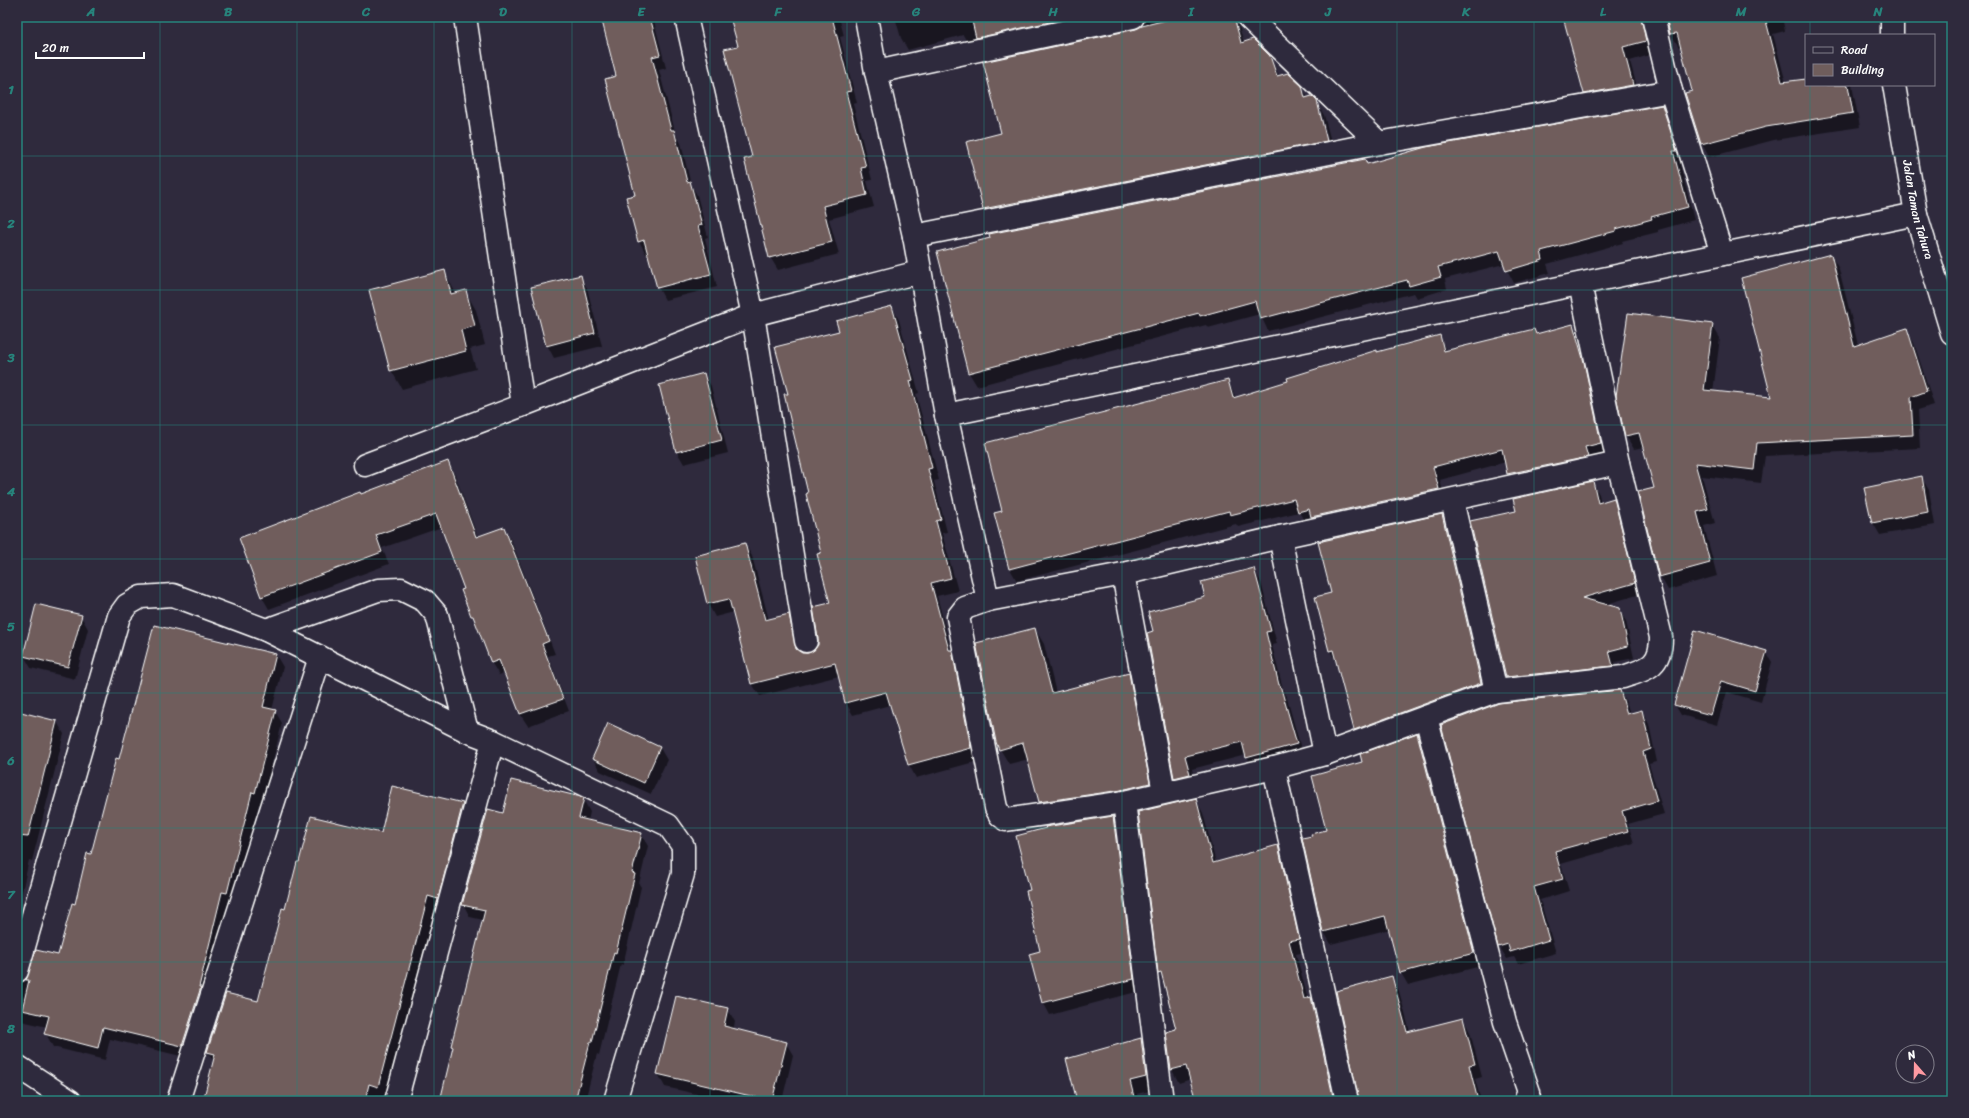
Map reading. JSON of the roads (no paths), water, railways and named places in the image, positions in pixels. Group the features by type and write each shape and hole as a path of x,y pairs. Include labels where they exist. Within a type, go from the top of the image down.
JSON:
{"street":[{"path":"465,17 523,405"},
{"path":"686,17 753,315 806,641"},
{"path":"866,17 876,72 914,236 919,272 946,415 988,600"},
{"path":"876,72 1133,17"},
{"path":"1248,17 1379,143"},
{"path":"1653,17 1671,91 1722,254"},
{"path":"1892,17 1892,34"},
{"name":"Jalan Taman Tahura","path":"1894,86 1916,214 1952,333"},
{"path":"914,236 1379,143 1671,91"},
{"path":"946,415 1916,214"},
{"path":"365,465 753,315 919,272"},
{"path":"1580,284 1618,464 1661,637 1661,651 1656,662 1642,671 1623,677 1496,691 1325,754 1274,768 1124,802 1006,820 1000,815 996,808 958,617 965,608 988,600 1123,574 1280,537 1618,464"},
{"path":"1452,500 1496,691"},
{"path":"1280,537 1325,754"},
{"path":"1123,574 1164,792"},
{"path":"266,630 378,590 401,589 425,601 437,615 467,731"},
{"path":"17,971 119,616 127,605 142,596 173,595 266,630 467,731 493,741 668,825 683,846 683,874 616,1101"},
{"path":"178,1101 320,657"},
{"path":"1426,717 1505,1022 1528,1092 1525,1101"},
{"path":"396,1101 493,741"},
{"path":"1274,768 1347,1101"},
{"path":"1124,802 1162,1101"},
{"path":"17,1066 70,1101"}]}
